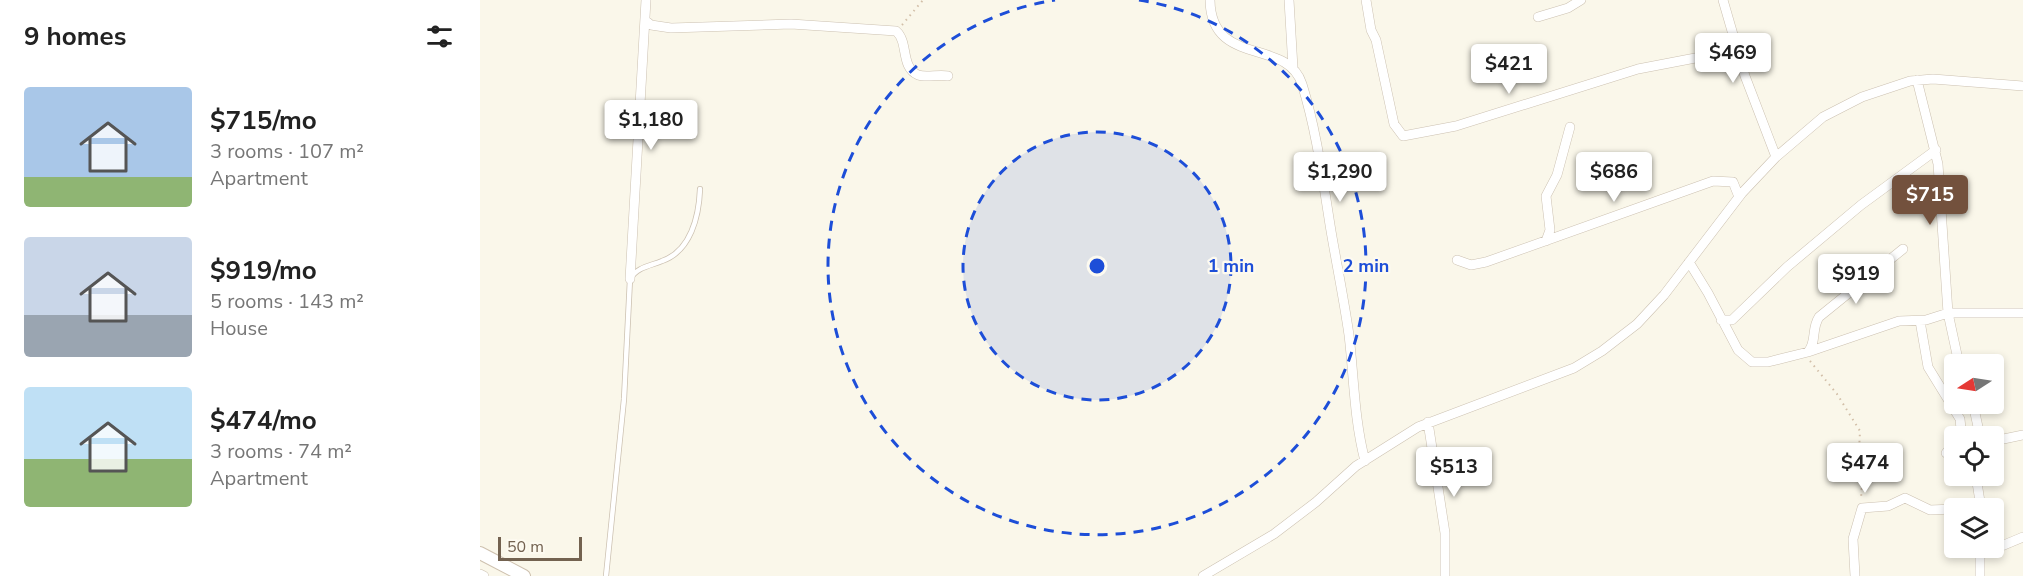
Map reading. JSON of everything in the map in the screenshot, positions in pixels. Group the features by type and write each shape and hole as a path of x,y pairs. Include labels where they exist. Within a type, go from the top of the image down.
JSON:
{"street":[{"path":"630,279 646,21 645,0"},
{"path":"1210,0 1212,19 1227,40 1244,49 1276,58 1293,68 1300,78 1311,110 1349,335 1356,424 1365,461"},
{"path":"1289,0 1293,68"},
{"path":"1366,0 1394,124 1403,136 1456,126 1638,69 1737,50"},
{"path":"1538,16 1568,8 1581,0"},
{"path":"1723,0 1737,50 1776,157"},
{"path":"646,21 651,25 672,28 791,24 896,31 901,35 907,61 915,72 921,75 948,76"},
{"path":"1917,80 1936,150 1944,219 1948,313 1957,354"},
{"path":"1203,576 1274,534 1365,461 1428,422 1584,363 1637,324 1739,197 1776,157 1798,136 1841,108 1878,90 1917,80 1974,81 2023,86"},
{"path":"1546,241 1550,230 1546,196 1560,165 1570,127"},
{"path":"1721,320 1732,320 1787,267 1861,205 1936,150"},
{"path":"1457,260 1476,265 1713,181 1733,182 1739,197"},
{"path":"1806,353 1813,346 1814,328 1819,317 1903,249"},
{"path":"1689,262 1738,350 1752,362 1768,362 1806,353 1891,323 1920,321 1948,313 2023,313"},
{"path":"1920,321 1928,367 1960,419 1961,426"},
{"path":"1428,422 1445,533 1445,576"},
{"path":"2004,439 2023,435"},
{"path":"1855,576 1853,539 1862,508 1888,506 1905,498 1930,510 1944,509"},
{"path":"2004,543 2023,537"},
{"path":"480,553 524,576"},
{"path":"1980,558 1980,576"}],"lane":[{"path":"606,576 624,399 630,279 639,269 672,257 685,244 697,214 700,189"}],"path":[{"path":"896,31 923,0"},
{"path":"1806,353 1837,394 1860,431 1859,451 1863,459 1860,492 1862,508"}]}
